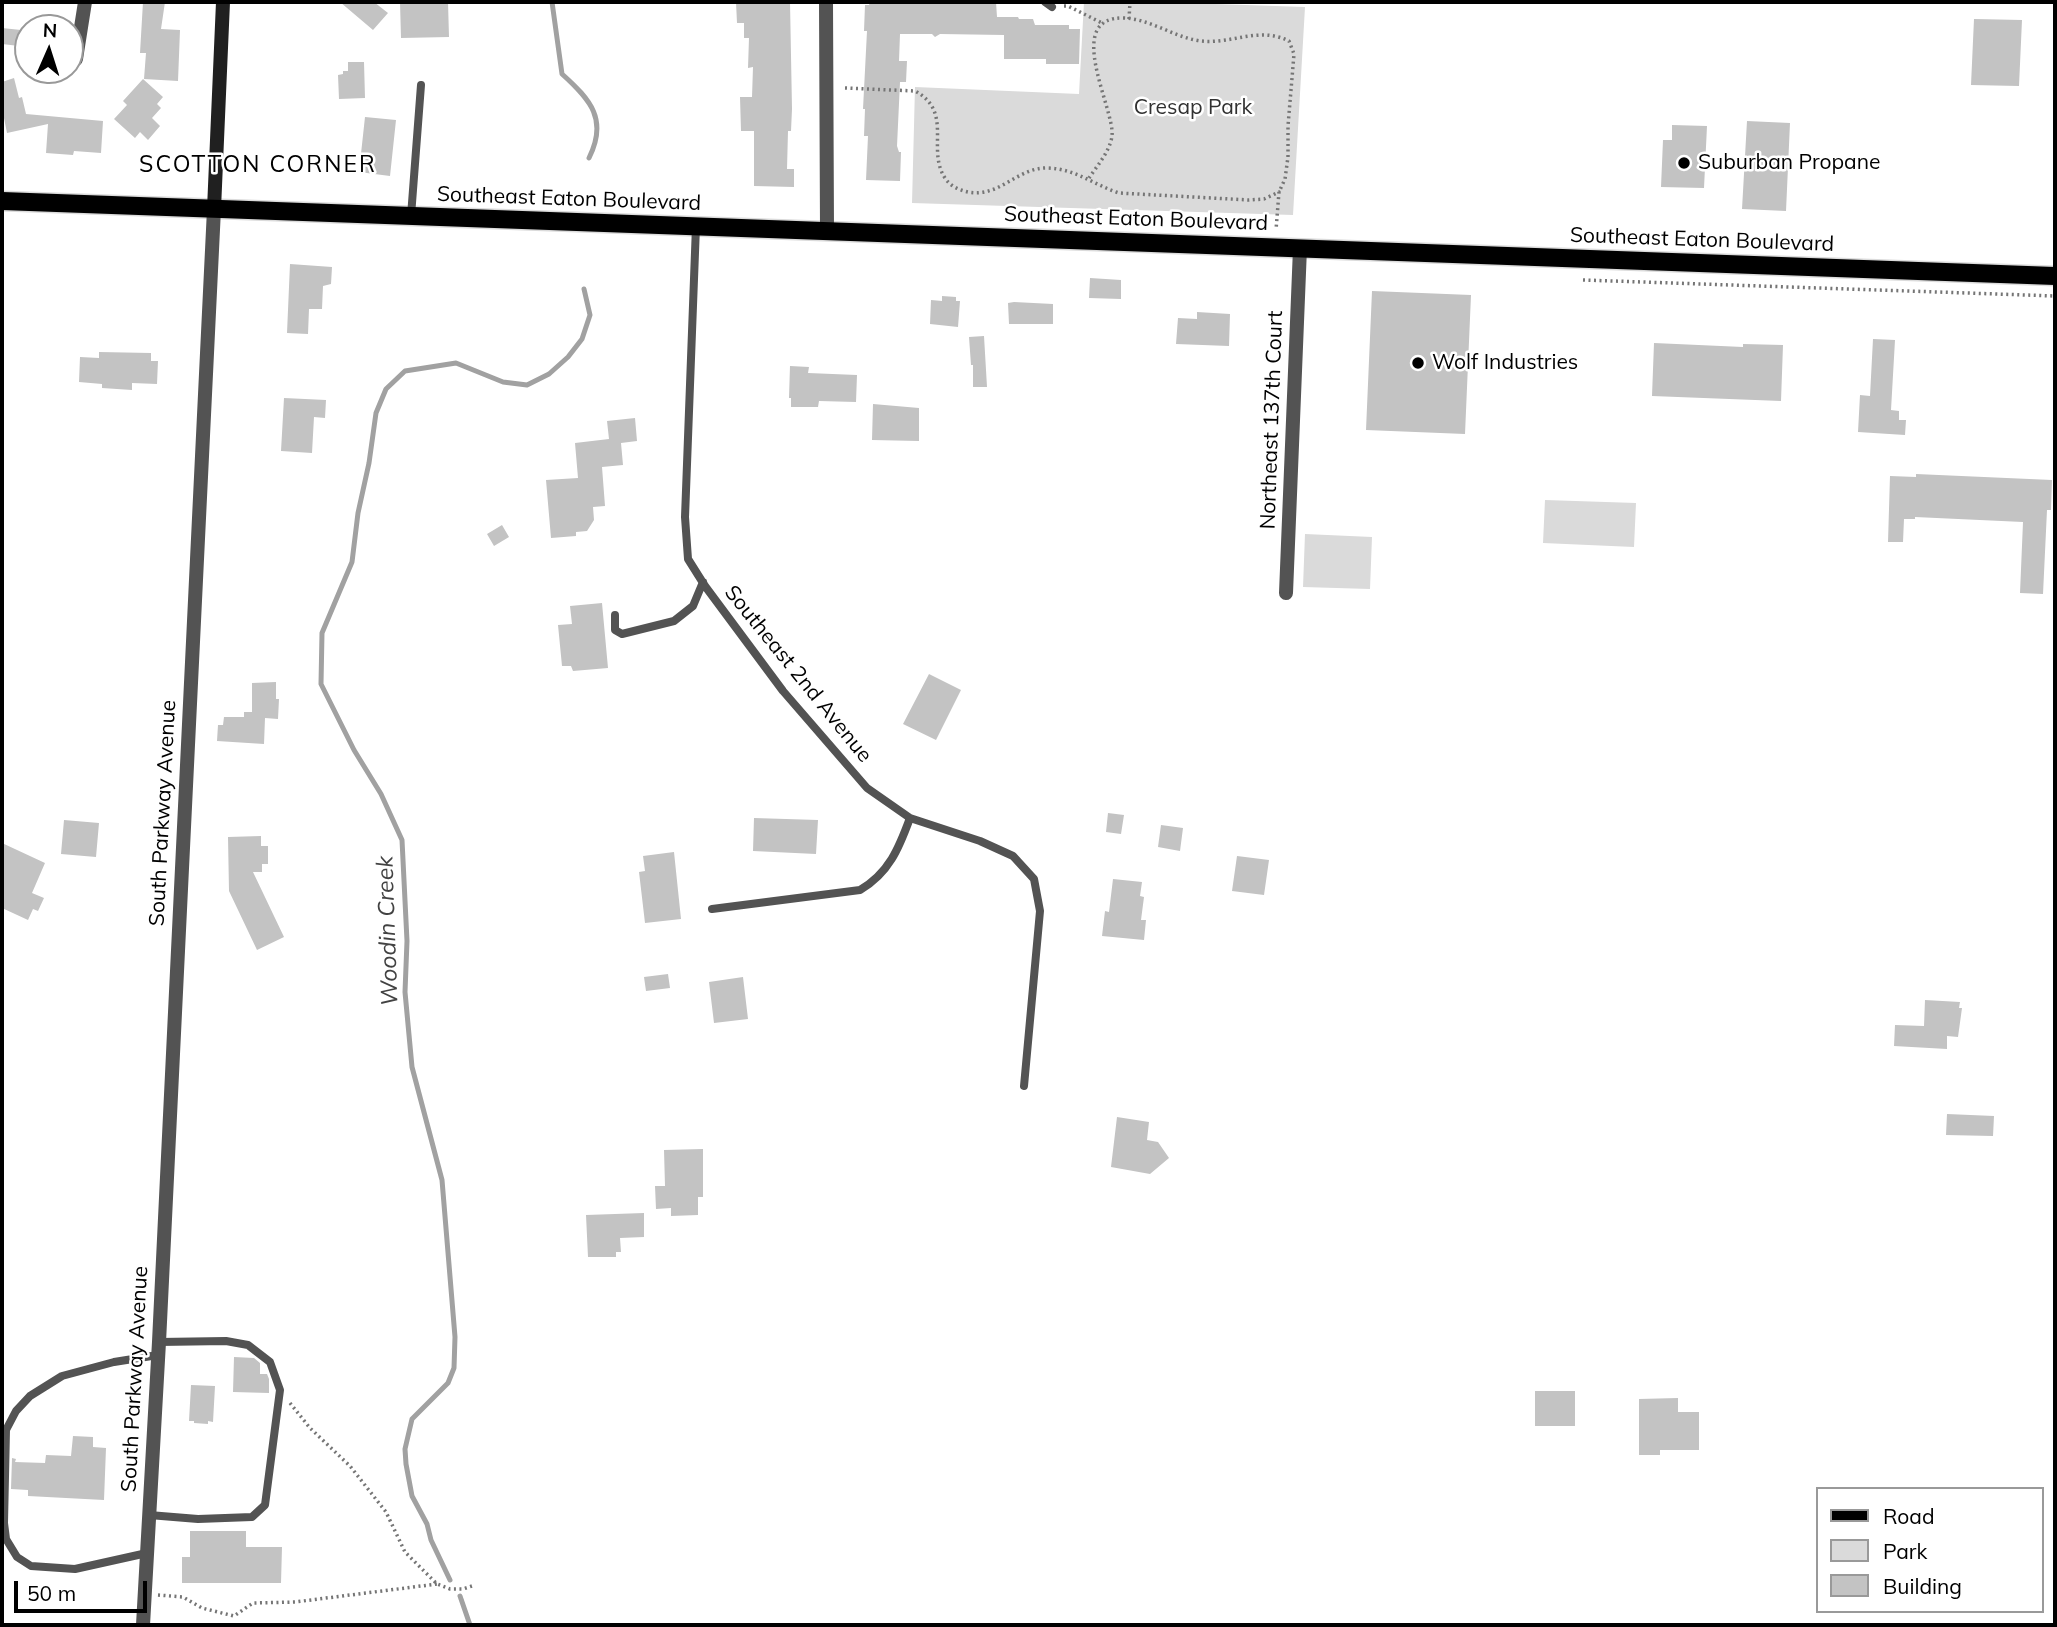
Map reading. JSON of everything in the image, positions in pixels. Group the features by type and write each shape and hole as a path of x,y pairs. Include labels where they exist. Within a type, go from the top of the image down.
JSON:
{"main road":[{"name":"South Parkway Avenue","path":"214,209 223,2"},
{"name":"Southeast Eaton Boulevard","path":"2,201 2055,276"}],"street":[{"path":"826,2 827,230"},
{"name":"South Parkway Avenue","path":"143,1625 159,1348 214,209"},
{"name":"Northeast 137th Court","path":"1286,593 1300,248"}],"lane":[{"path":"411,216 421,85"},
{"name":"Southeast 2nd Avenue","path":"696,226 685,517 688,559 783,691 867,788 910,818 980,841 1013,856 1034,879 1040,911 1024,1086"},
{"path":"615,615 615,630 622,634 674,621 693,606 703,583"},
{"path":"712,909 860,890 876,881 895,856 910,818"},
{"path":"147,1553 75,1569 32,1566 17,1557 6,1539 4,1523 6,1430 16,1411 30,1396 62,1376 159,1348 226,1341 248,1345 270,1362 280,1390 265,1505 252,1517 198,1519 149,1515"}],"path":[{"path":"1129,19 1130,2"},
{"path":"1048,5 1068,6 1104,24"},
{"path":"1089,179 1109,146 1112,135 1110,115 1094,65 1093,51 1097,30 1104,24 1112,20 1129,19 1206,42 1222,42 1262,33 1278,35 1289,41 1294,54 1288,157 1285,179 1279,192 1277,223"},
{"path":"845,88 915,90 925,96 932,105 937,120 940,166 946,180 959,190 986,193 1004,186 1020,174 1044,168 1069,170 1119,193 1249,200 1279,192"},
{"path":"1583,281 2055,296"},
{"path":"280,1390 310,1428 350,1466 386,1512 405,1552 437,1584 450,1589 475,1585"},
{"path":"145,1595 183,1597 202,1608 234,1616 253,1603 295,1602 437,1584"}],"green space":[{"name":"Cresap Park","path":"1084,2 1305,7 1293,215 912,203 915,87 1079,94"},
{"path":"1545,500 1636,503 1634,547 1543,543"},
{"path":"1305,534 1372,537 1370,589 1303,587"}],"building":[{"path":"143,2 165,2 161,29 180,30 178,81 144,79 146,53 140,53"},
{"path":"340,2 374,2 388,13 373,30"},
{"path":"400,2 448,2 449,37 401,38"},
{"path":"736,2 790,2 792,109 791,131 788,131 787,169 794,169 794,187 754,186 754,131 741,131 740,97 752,97 753,67 748,68 749,38 744,38 744,23 737,23"},
{"path":"870,2 996,2 997,17 1033,19 1035,25 1069,25 1069,29 1080,29 1079,64 1046,64 1046,59 1004,59 1004,35 940,34 935,37 932,34 900,34 899,61 907,61 906,82 900,82 897,146 901,152 900,181 866,180 868,136 864,136 863,109 867,31 864,31 865,5"},
{"path":"1974,19 2022,20 2019,86 1971,85"},
{"path":"2,28 14,29 14,45 2,44"},
{"path":"348,62 364,62 365,98 339,99 338,75 348,71"},
{"path":"14,78 26,114 103,121 101,153 46,153 48,124 7,133 4,118 2,119 2,82"},
{"path":"143,79 163,97 157,104 161,108 152,118 160,126 148,140 140,132 135,138 114,119 127,105 123,101"},
{"path":"365,117 396,120 390,176 359,172"},
{"path":"1747,121 1790,123 1786,211 1742,209"},
{"name":"Suburban Propane","path":"1672,125 1707,126 1704,188 1661,187 1663,140 1672,140"},
{"path":"290,264 332,267 331,284 323,286 322,309 309,309 308,334 287,333"},
{"path":"1090,278 1121,280 1121,299 1089,298"},
{"name":"Wolf Industries","path":"1372,291 1471,295 1465,434 1366,430"},
{"path":"942,296 956,297 956,301 960,301 958,327 930,324 931,300 942,301"},
{"path":"1008,303 1053,304 1053,324 1009,324"},
{"path":"1197,312 1230,314 1229,346 1176,344 1178,318 1197,319"},
{"path":"984,336 987,387 973,387 969,337"},
{"path":"1873,339 1895,340 1891,410 1899,411 1899,420 1906,420 1905,435 1858,432 1860,395 1870,396"},
{"path":"1654,343 1743,347 1743,344 1783,345 1781,401 1652,396"},
{"path":"99,352 151,353 151,361 158,361 157,384 132,383 132,390 102,388 102,384 79,382 80,357 99,358"},
{"path":"790,366 809,367 808,373 857,375 856,402 819,401 818,407 791,407"},
{"path":"284,398 326,400 325,418 314,417 312,453 281,451"},
{"path":"873,404 919,408 919,441 872,440"},
{"path":"635,418 637,441 621,443 623,465 602,467 605,506 593,507 594,520 587,531 576,532 576,536 551,538 546,480 578,478 575,443 609,439 607,421"},
{"path":"1916,474 2052,480 2051,510 2047,510 2043,594 2020,593 2023,522 1915,517 1904,519 1903,542 1888,542 1890,476 1916,477"},
{"path":"502,525 509,537 494,546 487,534"},
{"path":"602,603 608,668 573,671 571,666 562,666 558,625 572,624 570,606"},
{"path":"929,674 961,690 936,740 903,724"},
{"path":"276,682 278,719 265,718 264,744 217,741 218,725 223,725 224,717 244,717 244,712 252,712 252,683"},
{"path":"1108,813 1124,815 1121,834 1106,832"},
{"path":"754,818 818,820 816,854 753,851"},
{"path":"64,820 99,823 96,857 61,854"},
{"path":"1161,825 1183,828 1180,851 1158,847"},
{"path":"261,836 261,846 268,846 268,864 262,864 262,872 253,872 284,937 257,950 229,891 228,837"},
{"path":"2,843 45,863 32,893 44,898 38,911 33,909 28,920 2,908"},
{"path":"674,852 681,919 645,923 639,872 645,871 643,856"},
{"path":"1237,856 1269,860 1264,895 1232,891"},
{"path":"1113,879 1142,882 1140,896 1144,897 1141,920 1146,920 1144,940 1102,936 1105,911 1109,912"},
{"path":"668,974 670,988 646,991 644,977"},
{"path":"743,977 748,1019 714,1023 709,982"},
{"path":"1925,1000 1960,1002 1959,1008 1962,1008 1958,1037 1947,1036 1947,1049 1894,1046 1895,1025 1924,1026"},
{"path":"1947,1114 1994,1116 1993,1136 1946,1135"},
{"path":"1117,1117 1149,1122 1147,1140 1158,1142 1169,1158 1150,1174 1111,1167"},
{"path":"703,1149 703,1197 698,1197 698,1215 671,1216 671,1208 656,1209 655,1186 665,1186 664,1150"},
{"path":"644,1213 644,1237 620,1238 621,1252 616,1252 616,1257 588,1257 586,1215"},
{"path":"234,1357 254,1358 260,1363 260,1374 267,1374 269,1379 269,1393 233,1392"},
{"path":"191,1385 215,1386 213,1422 208,1421 208,1424 189,1421"},
{"path":"1535,1391 1575,1391 1575,1426 1535,1426"},
{"path":"1678,1398 1678,1412 1699,1412 1699,1450 1660,1450 1660,1455 1639,1455 1639,1399"},
{"path":"73,1436 93,1437 93,1447 106,1448 104,1500 28,1496 28,1490 11,1489 12,1458 16,1459 15,1462 45,1463 46,1455 71,1456"},
{"path":"190,1531 246,1531 246,1547 282,1547 281,1583 182,1583 182,1557 190,1557"}],"waterway":[{"name":"Woodin Creek","path":"552,2 562,74 581,93 594,112 597,132 589,158"},
{"name":"Woodin Creek","path":"450,1580 431,1540 427,1524 412,1496 405,1449 412,1419 448,1383 454,1368 455,1337 442,1180 412,1067 405,992 407,941 402,840 381,794 354,750 321,684 322,633 352,562 376,413 386,389 405,371 456,363 503,382 527,385 549,374 568,357 582,339 590,315 584,289"},
{"name":"Woodin Creek","path":"460,1596 470,1625"}],"place":[{"name":"Suburban Propane","path":"1684,163"},
{"name":"Wolf Industries","path":"1418,363"}],"district":[{"name":"SCOTTON CORNER","path":"258,165"}]}
